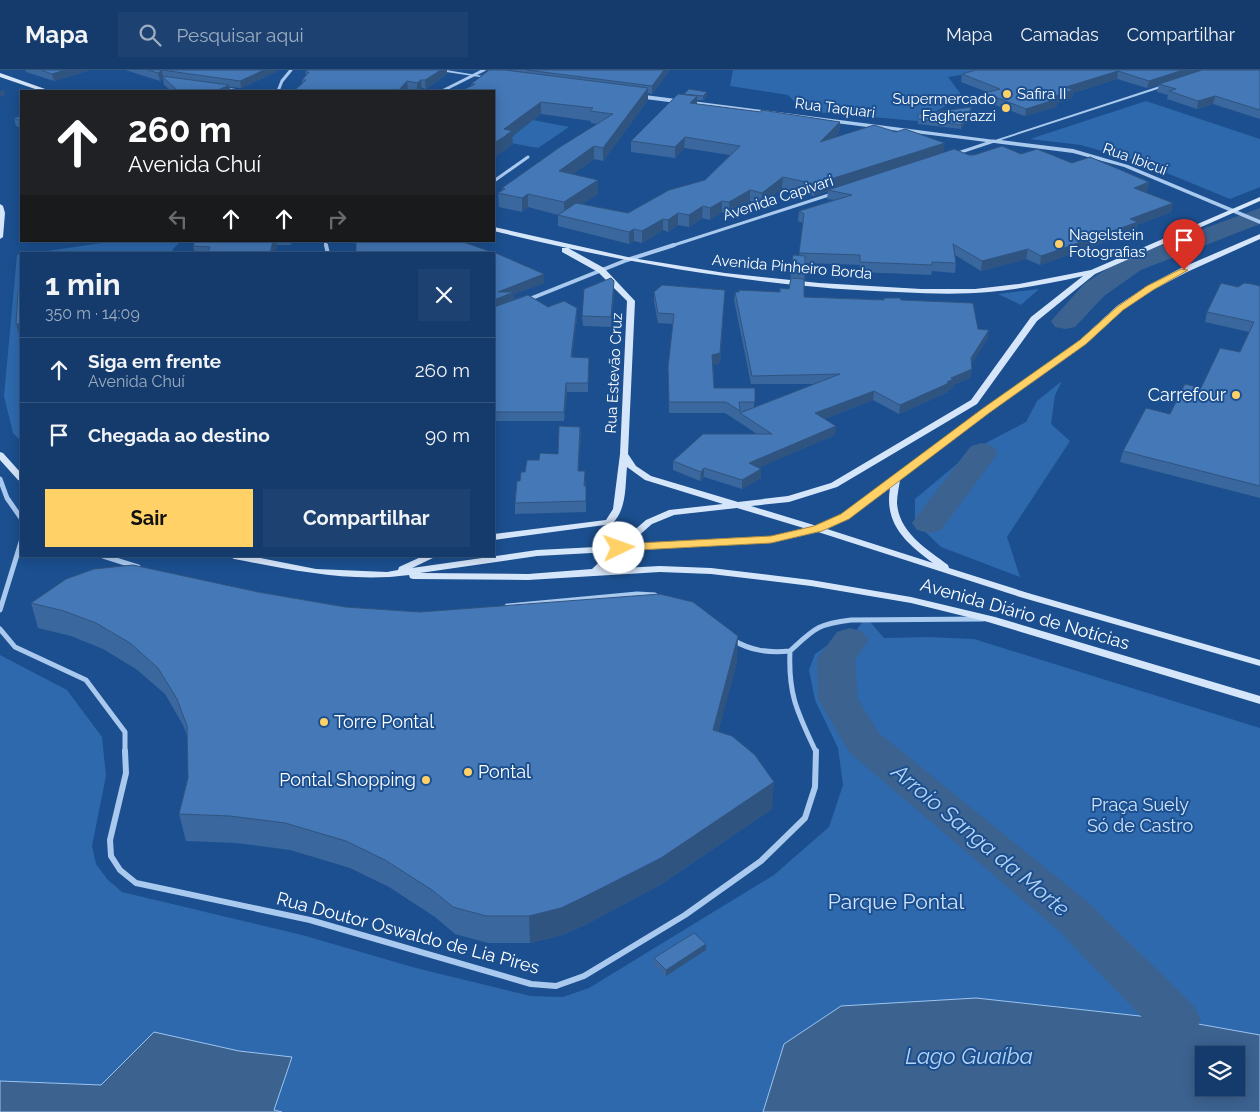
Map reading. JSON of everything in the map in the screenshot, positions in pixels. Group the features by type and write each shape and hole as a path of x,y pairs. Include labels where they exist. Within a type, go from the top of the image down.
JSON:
{"main road":[{"path":"0,75 43,90"},
{"path":"595,572 649,522 672,512 738,506 789,498 834,485 974,402 1034,319 1092,272 1260,199"},
{"path":"0,206 2,213 0,237"},
{"name":"Avenida Pinheiro Borda","path":"495,229 627,260 748,279 819,286 976,291 1037,283 1092,272"},
{"path":"239,557 316,572 387,575 537,553 771,540 818,529 845,517 986,411 1083,342 1120,308 1150,288 1184,270 1260,236"},
{"name":"Rua Estevão Cruz","path":"495,537 608,522 616,516 618,509 624,454 631,301 601,270 553,244"},
{"name":"Avenida Diário de Notícias","path":"624,454 632,468 648,478 818,529 1024,595 1260,664"},
{"path":"0,455 20,477"},
{"path":"896,478 893,504 898,524 911,541 952,572"},
{"path":"387,575 430,557"},
{"name":"Avenida Diário de Notícias","path":"387,575 528,578 660,569 720,572 812,583 912,600 991,619 1260,700"}],"street":[{"path":"278,90 282,81 291,70"},
{"path":"435,70 500,78"},
{"path":"444,90 484,70"},
{"path":"952,154 1179,82"},
{"path":"220,89 230,90"},
{"name":"Rua Taquari","path":"627,94 994,140"},
{"name":"Rua Ibicuí","path":"994,140 1074,151 1126,166 1259,222"},
{"path":"495,180 528,157"},
{"name":"Avenida Capivari","path":"521,302 627,260 841,191"},
{"path":"0,479 7,498 20,517"},
{"path":"0,610 20,545"},
{"path":"106,557 141,567"},
{"path":"497,606 637,594 664,597"},
{"path":"725,635 740,645 756,651 774,653 790,651 815,628 833,622 851,620 991,619"},
{"name":"Rua Doutor Oswaldo de Lia Pires","path":"0,629 14,647 86,680 125,732 126,773 110,840 112,856 120,870 136,883 310,920 531,984 556,986 584,976 685,915 761,861 805,818 815,787 817,754 794,704 790,674 790,651"}],"green space":[{"path":"733,70 992,70 948,77 963,97 917,121 804,111 788,95 730,86"},
{"path":"1146,101 1260,139 1260,187 1230,199 1140,162 1081,145 1030,139"},
{"path":"533,120 569,127 538,148 506,142"},
{"path":"108,242 180,242 172,252 41,252"},
{"path":"20,254 20,440 13,433 4,396 17,255"},
{"path":"1039,289 1021,305 998,294"},
{"path":"1062,381 1055,395 1051,424 1070,441 1007,537 1020,577 941,547 915,522 915,499 976,448 1026,422 1037,401"},
{"name":"Parque Pontal","path":"866,617 884,638 974,639 1260,728 1260,1035 1176,1020 784,1044 763,1112 282,1112 274,1110 273,1112 154,1032 101,1085 0,1081 0,655 67,690 102,737 106,776 92,846 96,864 107,879 122,892 302,935 416,968 531,996 563,997 589,988 774,875 829,827 843,785 838,748 815,700 809,670 815,654 835,640 850,639"}],"water":[{"name":"Lago Guaíba","path":"976,998 1176,1020 1260,1035 1260,1112 763,1112 784,1044 841,1006"},
{"path":"154,1032 239,1051 292,1057 274,1110 282,1112 0,1112 0,1081 101,1085"}],"building":[{"path":"41,70 65,70 52,74"},
{"path":"147,70 162,70 158,73"},
{"path":"162,70 264,70 240,81"},
{"path":"307,70 441,70 417,83 407,81 399,90 295,90 306,80 302,80 309,72 305,72"},
{"path":"489,70 505,70 648,88 603,148 594,146 559,171 598,180 564,202 528,194 522,198 498,193 505,189 502,188 560,147 613,114 590,111 593,108 541,102 504,129 512,131 495,142 495,90 463,90 475,84 471,84"},
{"path":"527,70 664,70 652,86"},
{"path":"976,70 1183,70 1149,81 1118,71 1066,87 1073,90 1052,97 1057,99 1026,109 985,93 1000,89 962,74"},
{"path":"1202,70 1260,70 1260,110 1215,96 1198,101 1169,91 1176,89 1159,84"},
{"path":"162,76 229,85 218,90 177,90"},
{"path":"689,89 707,92 703,96 684,94"},
{"path":"678,94 697,96 690,103 761,112 761,110 840,122 820,142 874,125 896,132 905,129 945,143 815,184 783,177 762,193 750,190 729,202 722,201 710,208 703,206 689,215 678,213 668,220 663,219 642,231 634,229 629,232 558,215 576,203 628,213 669,190 705,180 740,146 685,137 675,147 631,141"},
{"path":"972,107 961,125 918,119 918,114"},
{"path":"1002,146 1021,154 1037,149 1072,163 1090,157 1149,182 1134,188 1173,203 1130,219 1138,222 1041,256 1028,249 982,261 953,244 956,263 932,262 932,265 860,262 860,255 799,253 804,214 799,211 852,195 828,190 954,149 974,155"},
{"path":"195,242 273,242 270,252 208,252 210,247 193,246"},
{"path":"356,242 463,242 492,252 356,252"},
{"path":"495,253 544,274 498,292 514,292 495,300"},
{"path":"793,255 805,256 805,271 791,269"},
{"path":"611,278 614,281 611,317 582,316 584,289"},
{"path":"791,278 804,279 804,297 884,300 884,298 900,298 901,300 973,303 978,329 989,330 971,358 972,369 951,378 954,379 947,382 949,383 900,405 874,391 815,413 836,426 749,463 761,469 742,480 704,468 701,472 673,461 703,434 772,434 740,413 840,374 752,376 735,292 739,292 739,290 780,292 780,288 789,289"},
{"name":"Carrefour","path":"1221,283 1238,287 1244,283 1260,286 1260,486 1123,451 1146,408 1170,414 1185,384 1201,388 1220,348 1240,352 1254,322 1207,312"},
{"path":"662,285 725,290 720,353 712,355 714,388 755,388 755,402 739,402 740,411 726,402 669,402 668,367 674,314 658,313 654,292"},
{"path":"20,291 20,324 16,324 18,292"},
{"path":"528,295 548,307 564,301 577,308 571,357 589,358 588,383 566,383 564,412 495,412 495,307"},
{"path":"559,426 580,427 578,471 585,471 586,501 515,503 517,481 520,481 521,472 525,472 527,460 539,460 540,453 558,454"},
{"name":"Pontal","path":"133,565 258,592 345,607 420,612 660,594 693,602 738,636 713,730 732,736 755,755 774,782 661,858 561,908 529,916 486,916 453,907 432,890 385,860 346,841 285,823 230,816 179,814 188,778 187,726 177,699 158,668 130,643 96,623 64,611 31,603 66,579 94,569"},
{"path":"694,933 706,944 666,970 654,958"}],"waterway":[{"name":"Arroio Sanga da Morte","path":"1065,321 1094,290 1132,264 1260,215"},
{"name":"Arroio Sanga da Morte","path":"929,523 982,453"},
{"name":"Arroio Sanga da Morte","path":"850,640 836,659 838,699 864,743 1074,917 1176,1020"}],"place":[{"name":"Safira II","path":"1007,94"},
{"name":"Supermercado Fagherazzi","path":"1006,108"},
{"name":"Nagelstein Fotografias","path":"1059,244"},
{"name":"Carrefour","path":"1236,395"},
{"name":"Torre Pontal","path":"324,722"},
{"name":"Pontal","path":"468,772"},
{"name":"Pontal Shopping","path":"426,780"}],"route":[{"path":"619,548 771,540 818,529 845,517 986,411 1083,342 1120,308 1150,288 1184,270"}],"park label":[{"name":"Praça Suely Só de Castro","path":"1140,815"}]}
